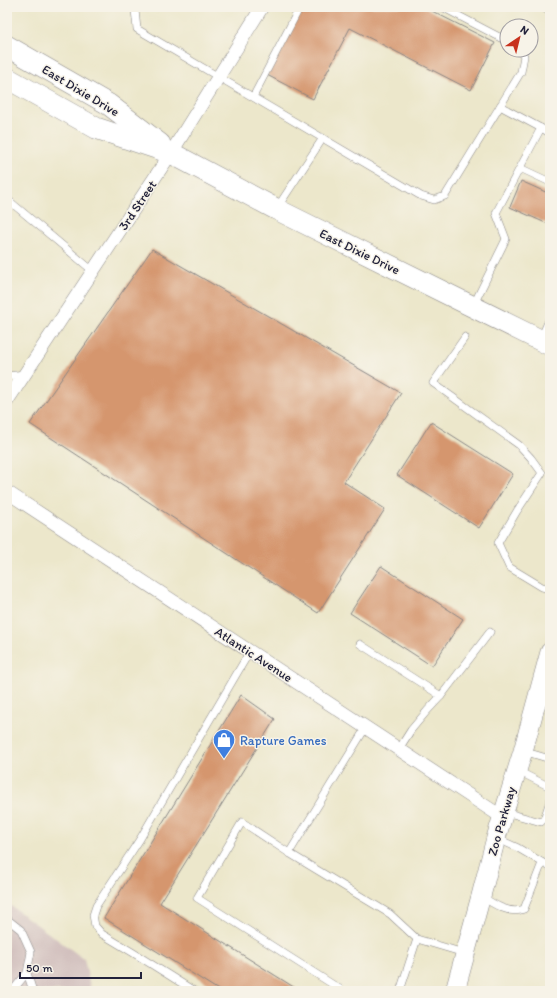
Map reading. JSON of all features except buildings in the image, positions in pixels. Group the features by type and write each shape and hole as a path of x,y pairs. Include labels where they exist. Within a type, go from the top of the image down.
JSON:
{"main road":[{"name":"East Dixie Drive","path":"7,46 108,104 171,153"},
{"name":"East Dixie Drive","path":"7,78 96,128 171,153 276,209 545,343"},
{"name":"Zoo Parkway","path":"454,991 516,770 544,702 550,652"}],"street":[{"name":"3rd Street","path":"7,401 171,153 262,7"},
{"name":"Atlantic Avenue","path":"7,492 399,749 503,814"}],"lane":[{"path":"253,97 300,7"},
{"path":"442,7 499,37"},
{"path":"135,8 136,29 422,196 434,200 445,196 521,72 524,58"},
{"path":"500,106 550,132"},
{"path":"473,307 506,239 496,213 541,128"},
{"path":"276,209 323,138"},
{"path":"520,168 550,182"},
{"path":"7,199 93,271"},
{"path":"545,343 550,318"},
{"path":"465,338 432,383 519,444 542,473 498,543 509,567 542,587 550,589"},
{"path":"7,376 25,374"},
{"path":"399,749 411,730 441,696 490,632"},
{"path":"360,644 441,696"},
{"path":"194,991 102,934 94,926 93,915 96,906 148,826 250,651"},
{"path":"288,853 366,727"},
{"path":"523,751 550,759"},
{"path":"516,770 550,787"},
{"path":"503,814 541,822 544,819 550,802"},
{"path":"343,991 197,898 242,822 288,853 390,914 417,939 464,954"},
{"path":"496,838 518,848 550,867"},
{"path":"481,896 496,905 507,909 519,911 524,909 542,863"},
{"path":"7,919 21,930 30,952 27,973 33,991"},
{"path":"400,991 417,939"},
{"path":"12,991 27,973"}],"shaded area":[{"path":"7,903 84,959 91,991 7,991"}],"place":[{"name":"Rapture Games","path":"224,760"}]}
